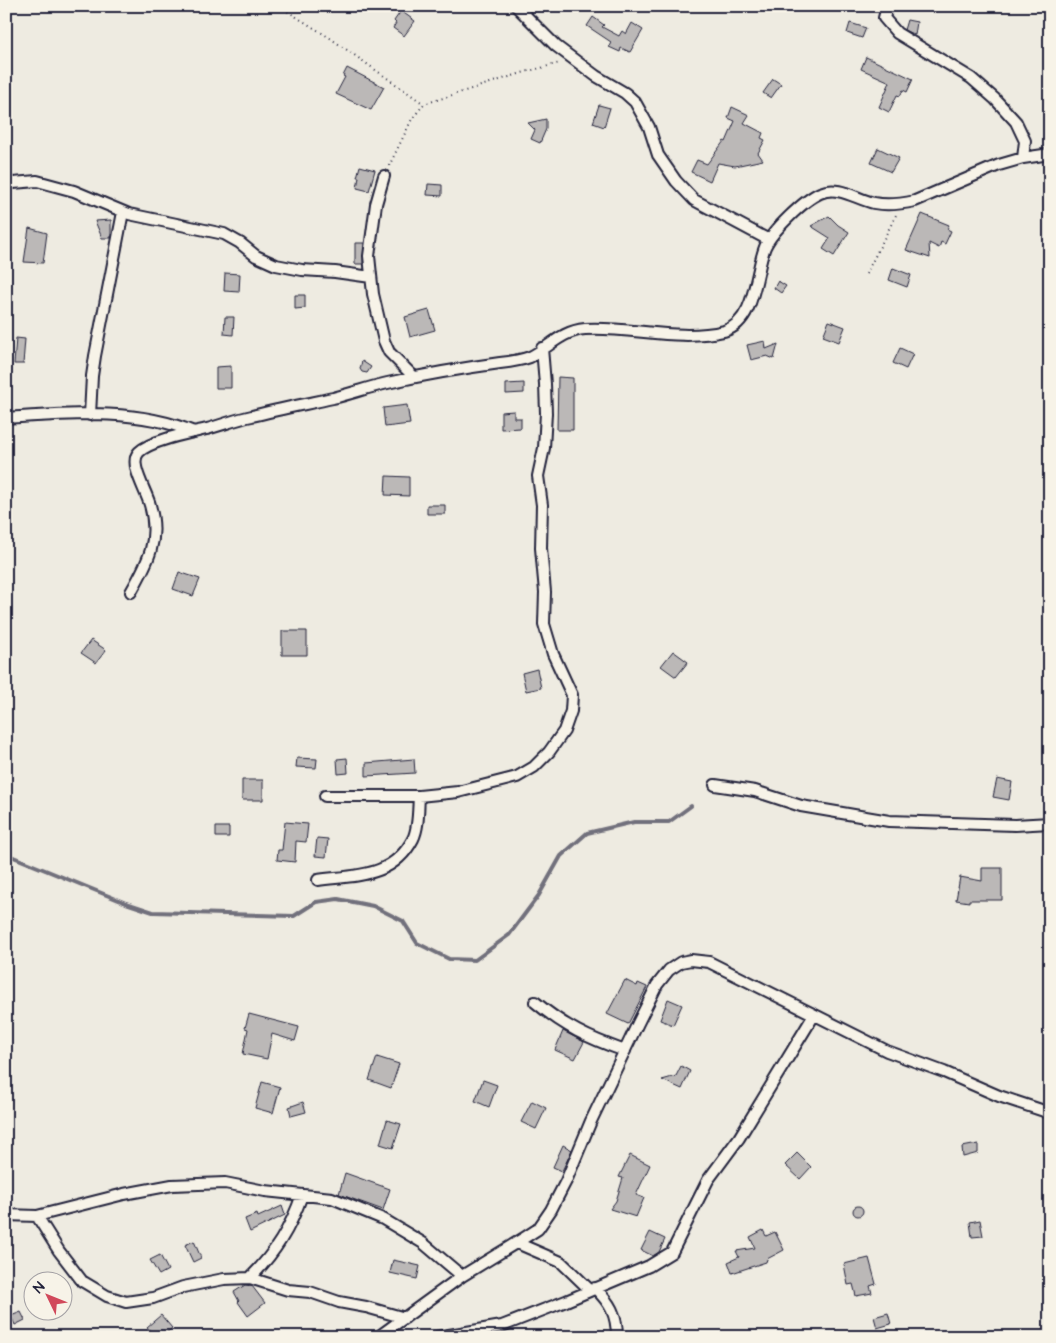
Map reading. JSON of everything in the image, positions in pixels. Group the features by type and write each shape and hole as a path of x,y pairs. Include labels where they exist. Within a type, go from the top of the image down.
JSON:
{"street":[{"path":"516,6 556,46 596,76 625,93 635,102 648,127 658,155 676,181 694,200 769,240"},
{"path":"887,6 884,18 897,33 970,78 1016,122 1025,141 1023,158"},
{"path":"131,592 144,570 153,544 151,508 146,491 137,474 135,458 140,451 154,444 250,416 319,401 391,382 510,362 530,356 568,333 584,329 673,335 704,333 732,328 748,309 769,240 782,224 822,192 836,190 873,203 902,204 915,201 999,165 1023,158 1050,154"},
{"path":"384,176 376,204 369,256 373,294 386,346 399,364 414,377"},
{"path":"6,181 13,183 37,181 74,191 122,212 224,234 240,243 256,256 276,265 302,270 371,277"},
{"path":"90,415 95,356 122,212"},
{"path":"325,796 419,796 458,792 517,776 534,767 549,752 564,731 571,711 572,695 553,654 544,624 545,592 541,548 542,504 538,476 544,448 546,413 542,348"},
{"path":"6,418 90,415 138,416 177,424 194,432"},
{"path":"715,785 755,791 801,806 889,821 1006,824 1050,823"},
{"path":"318,880 371,873 386,868 398,860 414,838 419,796"},
{"path":"378,1337 462,1276 518,1243 538,1228 566,1181 591,1121 657,985 668,970 681,962 691,960 709,962 887,1051 944,1072 999,1096 1050,1113"},
{"path":"534,1002 576,1032 625,1051"},
{"path":"437,1337 502,1326 649,1266 672,1252 708,1180 739,1138 814,1015"},
{"path":"6,1216 37,1216 124,1194 172,1185 225,1183 265,1191 332,1198 383,1219 423,1243 462,1276"},
{"path":"250,1278 264,1264 283,1238 293,1220 302,1195"},
{"path":"37,1216 59,1251 82,1281 107,1296 126,1302 153,1298 183,1287 224,1279 250,1278 288,1290 310,1292 339,1302 366,1307 405,1318"},
{"path":"518,1243 561,1262 609,1303 617,1329 617,1337"}],"path":[{"path":"279,6 330,38 424,104"},
{"path":"384,176 412,120 424,104 525,72 574,59"},
{"path":"866,274 902,204"}],"building":[{"path":"401,11 415,21 404,36 393,28 396,23 394,21"},
{"path":"593,17 604,25 602,27 619,36 622,31 626,34 632,23 643,30 630,52 621,48 620,52 609,47 611,42 587,26"},
{"path":"907,20 917,22 915,35 904,30"},
{"path":"850,23 866,28 862,38 847,33"},
{"path":"866,57 913,79 907,92 903,90 900,96 897,95 889,112 879,107 890,82 861,69"},
{"path":"347,68 384,87 371,110 336,94 345,77 343,76"},
{"path":"773,79 781,84 771,98 763,93"},
{"path":"599,105 610,108 604,127 593,123"},
{"path":"732,107 749,115 744,123 763,133 761,138 765,140 758,153 763,160 735,166 718,163 710,181 691,172 697,160 707,164 724,141 726,142 735,121 728,118"},
{"path":"546,119 546,129 540,143 531,139 535,130 528,123"},
{"path":"878,148 899,158 891,172 871,163"},
{"path":"360,166 375,170 369,191 357,188"},
{"path":"428,184 442,185 442,196 427,195"},
{"path":"922,214 949,225 947,229 951,231 945,244 941,242 939,248 929,243 930,258 906,250"},
{"path":"829,216 849,232 834,256 823,249 830,238 811,226"},
{"path":"111,220 111,238 102,238 95,221"},
{"path":"29,228 47,233 43,263 24,262"},
{"path":"355,243 364,243 363,264 355,264"},
{"path":"893,268 911,275 907,287 889,280"},
{"path":"225,273 240,274 239,292 224,291"},
{"path":"778,281 786,286 781,293 774,288"},
{"path":"295,295 305,295 305,308 295,309"},
{"path":"429,310 435,330 410,337 405,317"},
{"path":"225,317 234,317 233,335 224,334"},
{"path":"829,321 845,327 839,342 823,336"},
{"path":"16,338 25,339 23,364 14,364"},
{"path":"765,341 766,349 778,344 774,359 767,356 751,360 747,345"},
{"path":"900,348 913,354 906,369 893,363"},
{"path":"362,361 371,367 367,373 362,372 360,369"},
{"path":"231,366 231,388 216,388 216,367"},
{"path":"558,377 573,378 573,430 557,430"},
{"path":"524,383 524,393 506,394 506,384"},
{"path":"407,405 410,424 385,427 383,408"},
{"path":"514,411 514,418 521,418 521,428 501,429 501,412"},
{"path":"386,476 409,477 409,496 385,495"},
{"path":"427,505 445,505 445,514 427,514"},
{"path":"179,572 200,579 193,596 173,589"},
{"path":"282,631 307,631 307,655 282,655"},
{"path":"91,640 106,650 96,663 81,653"},
{"path":"673,651 688,662 676,677 661,666"},
{"path":"537,669 541,688 526,691 522,673"},
{"path":"297,758 317,759 316,768 296,767"},
{"path":"347,758 348,773 338,774 337,759"},
{"path":"414,759 415,773 366,776 366,763"},
{"path":"997,779 1012,782 1009,800 993,797"},
{"path":"242,780 263,780 263,800 242,800"},
{"path":"285,822 308,824 306,842 296,841 295,862 277,860 278,850 282,850"},
{"path":"216,827 229,827 229,837 216,837"},
{"path":"317,838 328,839 326,857 315,856"},
{"path":"982,868 1002,868 1002,900 969,900 969,902 956,900 960,877 982,881"},
{"path":"625,980 637,986 638,983 647,987 628,1024 607,1014"},
{"path":"668,999 682,1005 673,1025 660,1020"},
{"path":"249,1014 299,1027 295,1041 272,1034 267,1059 243,1054 248,1029 245,1028"},
{"path":"563,1031 584,1042 575,1059 555,1050"},
{"path":"377,1057 399,1064 391,1088 369,1080"},
{"path":"681,1066 690,1071 682,1089 662,1080 676,1076"},
{"path":"483,1080 497,1085 489,1107 475,1101"},
{"path":"262,1082 280,1087 273,1113 255,1108"},
{"path":"532,1101 546,1108 536,1129 521,1122"},
{"path":"303,1102 306,1112 291,1116 289,1107"},
{"path":"387,1120 401,1124 393,1148 380,1144"},
{"path":"978,1144 978,1153 963,1157 962,1147"},
{"path":"563,1145 572,1150 562,1171 553,1167"},
{"path":"797,1153 811,1167 800,1179 785,1165"},
{"path":"630,1155 650,1165 636,1195 644,1198 636,1217 610,1209 616,1201 623,1178 619,1177"},
{"path":"345,1173 390,1189 383,1210 339,1194"},
{"path":"282,1206 285,1215 250,1232 245,1219 257,1214 258,1217"},
{"path":"858,1206 863,1211 858,1216 853,1211"},
{"path":"980,1220 983,1236 972,1237 970,1222"},
{"path":"763,1230 766,1236 775,1232 784,1250 767,1259 766,1262 732,1273 728,1262 739,1257 736,1251 755,1248 750,1237"},
{"path":"650,1232 665,1239 659,1252 653,1256 641,1250"},
{"path":"194,1241 201,1258 193,1262 185,1245"},
{"path":"160,1255 168,1270 159,1275 150,1260"},
{"path":"869,1258 876,1284 870,1286 872,1293 856,1296 853,1284 848,1285 844,1264"},
{"path":"393,1260 420,1266 417,1279 390,1273"},
{"path":"245,1285 252,1286 265,1303 248,1316 238,1302 234,1292"},
{"path":"21,1312 22,1320 25,1320 15,1325 11,1316"},
{"path":"888,1313 891,1324 877,1328 874,1317"},
{"path":"161,1315 172,1328 162,1337 156,1337 147,1327"}],"waterway":[{"path":"6,854 126,903 153,912 294,916 316,902 338,899 373,906 403,921 417,943 449,959 475,960 509,935 539,895 561,856 587,833 634,822 669,822 691,806"}]}
